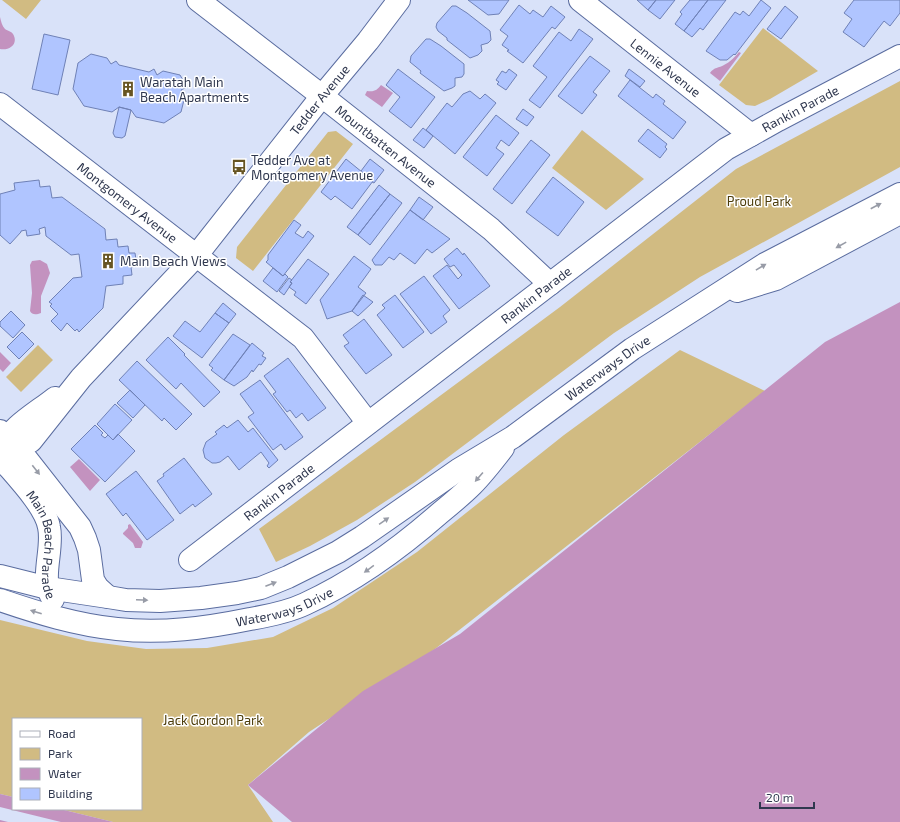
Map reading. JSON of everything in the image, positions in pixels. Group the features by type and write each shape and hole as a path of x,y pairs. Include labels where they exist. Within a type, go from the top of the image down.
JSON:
{"street":[{"name":"Mountbatten Avenue","path":"198,0 491,229 550,284"},
{"name":"Tedder Avenue","path":"4,446 18,426 81,378 196,256 322,96 368,41 398,0"},
{"name":"Lennie Avenue","path":"580,0 751,135"},
{"name":"Rankin Parade","path":"190,560 726,149 900,56"},
{"name":"Montgomery Avenue","path":"0,104 303,338 368,423"},
{"name":"Waterways Drive","path":"0,576 48,588 126,600 160,601 202,598 237,593 261,588 288,577 338,552 356,541 463,467 513,436 632,349 704,302 765,264 900,194"},
{"name":"Waterways Drive","path":"704,302 776,279 900,213"},
{"name":"Waterways Drive","path":"0,600 50,616 117,629 150,631 180,631 212,627 281,612 304,604 362,574 411,538 472,485 513,436"},
{"name":"Main Beach Parade","path":"4,446 44,513 49,525 50,548 47,575 48,588 52,598 61,606 124,616 170,619 212,627"},
{"name":"Main Beach Parade","path":"4,446 80,527 89,550 93,580 98,588 108,597"}],"green space":[{"path":"2,0 41,0 26,19"},
{"path":"763,28 818,71 770,99 755,106 746,105 719,85"},
{"name":"Proud Park","path":"900,81 900,167 700,277 614,333 415,482 357,520 310,546 276,562 259,529 560,307 736,169"},
{"path":"582,130 644,179 606,210 552,168"},
{"path":"336,131 353,144 253,271 236,258 237,247 328,132"},
{"path":"38,345 53,360 21,392 6,377"},
{"name":"Jack Gordon Park","path":"680,350 765,391 435,649 309,732 248,785 273,822 113,822 64,810 142,810 142,718 12,718 12,797 0,794 0,620 87,641 146,649 207,648 273,637 333,608 417,552 564,435"}],"water":[{"path":"0,17 4,28 12,33 15,38 14,44 7,49 0,49"},
{"path":"739,52 741,53 720,81 710,73 734,58"},
{"path":"381,85 393,93 382,107 365,95 367,91 376,90"},
{"path":"40,260 47,264 50,273 41,296 41,313 34,314 30,311 32,293 30,265 32,261"},
{"path":"900,302 900,822 292,822 248,785 363,691 460,634 825,342"},
{"path":"0,352 11,363 3,372 0,369"},
{"path":"79,459 100,480 90,491 70,467"},
{"path":"130,524 143,542 141,548 135,548 133,543 123,534"},
{"path":"0,794 12,797 12,810 64,810 113,822 0,822"}],"pier":[{"path":"0,807 61,822 8,822 0,820"}],"building":[{"path":"468,0 509,0 499,14 488,15"},
{"path":"637,0 656,0 648,10"},
{"path":"656,0 675,0 660,19 648,10"},
{"path":"690,0 708,0 684,31 675,24 682,14 680,12"},
{"path":"708,0 726,0 703,30 700,28 692,37 684,31"},
{"path":"761,0 771,8 735,55 734,54 727,60 720,60 706,51 735,12 740,15 743,11 749,16"},
{"path":"854,0 900,0 900,13 890,26 884,21 864,47 843,32 852,19 844,13"},
{"path":"519,5 530,14 533,10 543,17 551,6 565,17 555,29 552,27 523,63 507,51 509,50 502,45 508,36 500,30"},
{"path":"452,6 456,6 467,13 490,31 491,40 488,43 481,45 482,51 478,55 470,58 438,31 436,27 437,23"},
{"path":"785,6 798,17 781,39 767,29"},
{"path":"579,29 593,39 540,108 529,100 547,77 533,66 559,32 571,41"},
{"path":"44,34 70,40 58,95 32,89"},
{"path":"426,39 430,39 441,46 464,64 464,74 462,77 455,78 455,86 452,88 444,91 420,73 421,71 410,62 411,56"},
{"name":"Waratah Main Beach Apartments","path":"91,54 107,58 111,64 116,61 119,65 149,72 154,69 157,75 163,71 180,75 187,87 181,90 185,96 181,112 164,123 136,117 131,110 119,107 112,112 84,106 73,89 78,63"},
{"path":"590,56 610,71 593,92 597,95 582,114 558,96"},
{"path":"398,69 435,97 411,128 389,111 400,97 386,85"},
{"path":"509,69 517,75 506,90 497,84 499,82 496,80 502,71 506,73"},
{"path":"629,69 645,81 640,87 625,76"},
{"path":"630,80 653,98 656,94 665,101 663,104 686,122 673,139 618,96"},
{"path":"470,91 480,99 485,94 496,103 455,154 426,130 447,103 452,107 463,94"},
{"path":"119,107 131,110 125,136 122,138 115,137 113,133"},
{"path":"523,109 534,117 527,126 516,119"},
{"path":"496,115 519,133 509,146 501,140 496,148 504,154 487,176 463,157"},
{"path":"423,128 433,136 424,148 413,140"},
{"path":"648,129 667,144 665,147 667,149 660,158 638,141"},
{"path":"531,140 550,155 512,204 493,189"},
{"path":"346,159 373,181 352,209 335,196 331,200 321,192"},
{"path":"370,159 384,170 374,183 361,171"},
{"path":"553,177 584,202 558,236 526,212"},
{"name":"Main Beach Views","path":"39,180 40,187 50,186 52,198 62,197 105,229 106,240 117,239 118,247 128,246 129,253 135,253 137,266 131,267 132,275 123,276 123,284 106,286 103,308 79,332 77,329 75,331 67,323 61,331 51,321 58,314 50,306 52,304 49,302 73,278 82,277 79,254 71,255 46,236 45,227 39,229 40,234 27,236 26,230 21,231 10,244 0,235 0,194 15,190 14,183"},
{"path":"379,185 390,194 358,235 347,227"},
{"path":"390,194 402,203 370,245 358,235"},
{"path":"419,197 433,207 423,220 410,210"},
{"path":"410,210 450,239 432,253 427,249 415,264 400,253 394,260 389,257 382,265 375,265 372,260"},
{"path":"294,220 301,225 295,233 303,238 308,231 314,236 283,276 266,262 268,260 268,255"},
{"path":"457,248 463,255 464,253 490,286 459,309 433,276 447,265 458,279 462,275 454,265 450,267 444,259"},
{"path":"354,256 371,269 358,287 366,293 352,311 327,319 320,300"},
{"path":"308,259 329,274 306,304 294,295 296,292 289,287 292,283 290,282"},
{"path":"273,268 283,276 285,274 288,277 277,292 263,281"},
{"path":"424,276 450,310 443,316 447,322 431,334 400,294"},
{"path":"289,278 292,280 290,282 292,283 284,295 279,291"},
{"path":"363,295 373,302 358,316 352,311"},
{"path":"395,295 424,332 403,348 377,315 385,308 382,305"},
{"path":"223,303 236,314 229,323 215,313"},
{"path":"11,311 25,325 13,338 0,326 0,322"},
{"path":"215,313 229,323 202,358 173,336 185,321 200,332"},
{"path":"364,319 392,355 366,374 344,346 349,343 343,335"},
{"path":"22,332 34,344 19,359 7,347"},
{"path":"233,334 250,345 224,380 211,370 213,368 209,365"},
{"path":"168,337 220,392 204,407 181,383 176,389 146,360"},
{"path":"252,343 264,353 262,356 266,358 253,372 252,370 247,377 234,386 224,380"},
{"path":"288,358 326,408 308,421 302,413 296,418 290,410 287,412 273,394 276,392 264,376"},
{"path":"137,361 192,414 176,430 164,418 162,421 119,380"},
{"path":"260,380 303,437 285,450 281,444 273,450 248,417 254,413 240,394"},
{"path":"130,390 145,405 133,418 117,403"},
{"path":"115,404 132,420 113,440 97,424"},
{"path":"238,420 248,432 253,428 278,460 269,468 267,466 269,463 261,452 239,470 228,456 216,463 212,463 205,458 203,450 206,442 217,434 215,432 224,425 227,428"},
{"path":"95,425 103,433 101,435 105,438 108,435 113,440 118,434 135,451 105,482 71,449"},
{"path":"184,458 212,494 195,507 193,504 180,514 157,481 164,476 163,474"},
{"path":"136,471 174,520 147,540 126,513 123,516 106,494"}],"place":[{"name":"Waratah Main Beach Apartments","path":"128,89"},
{"name":"Tedder Ave at Montgomery Avenue","path":"239,167"},
{"name":"Main Beach Views","path":"108,261"}]}
